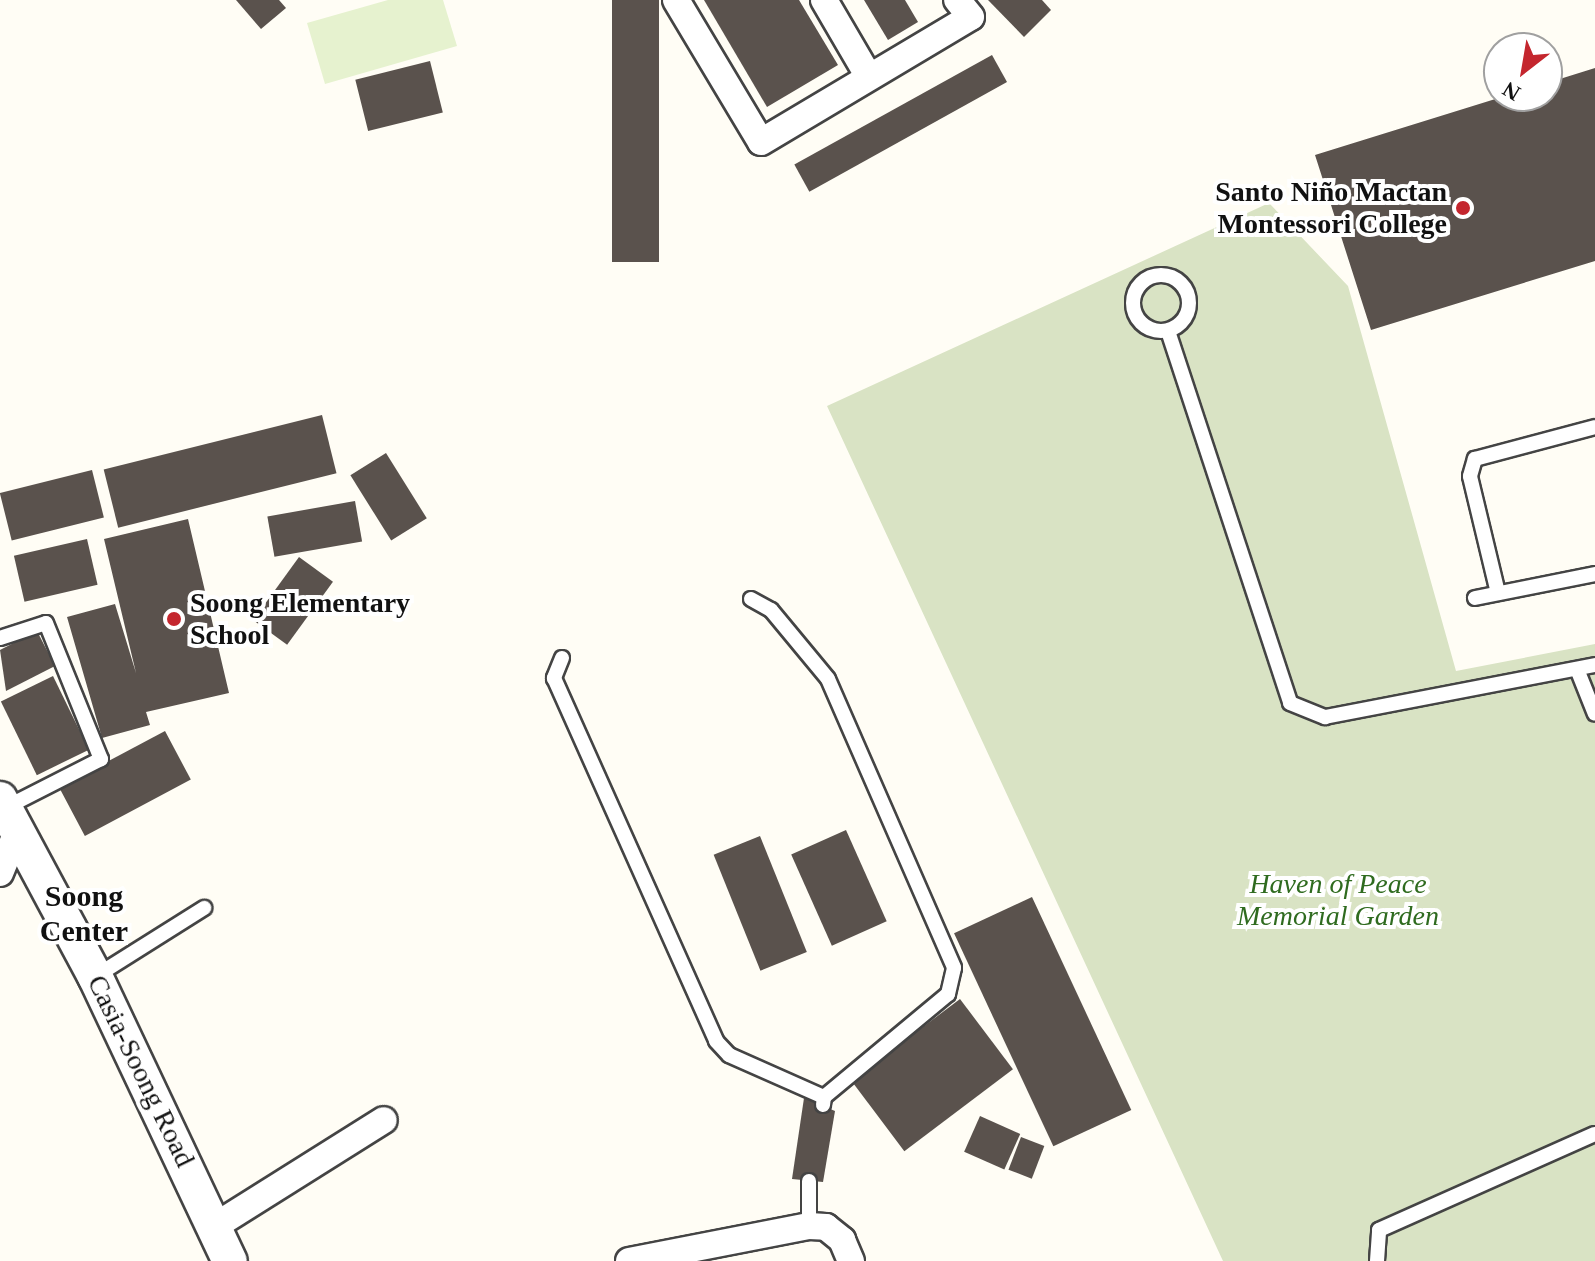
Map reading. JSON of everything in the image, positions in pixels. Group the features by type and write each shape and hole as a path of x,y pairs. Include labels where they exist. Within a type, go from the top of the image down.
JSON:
{"street":[{"path":"676,0 761,142 971,17 957,0"},
{"path":"824,0 869,77"},
{"path":"0,873 7,813"},
{"name":"Casia-Soong Road","path":"7,813 95,976 230,1261"},
{"path":"215,1226 384,1120"},
{"path":"629,1261 809,1226 826,1227 842,1240 851,1261"}],"lane":[{"path":"1157,275 1178,281 1189,299 1184,319 1168,331 1148,329 1134,311 1137,288 1157,275"},
{"path":"1168,331 1290,703 1325,717 1595,665"},
{"path":"1498,593 1470,476 1475,459 1595,427"},
{"path":"1475,598 1595,574"},
{"path":"562,658 554,678 716,1041 729,1055 823,1101 948,994 954,968 828,679 771,610 751,599"},
{"path":"0,638 46,623 101,759 7,813"},
{"path":"1577,669 1595,714"},
{"path":"95,976 204,908"},
{"path":"1377,1261 1379,1230 1595,1134"},
{"path":"809,1181 809,1226"}],"green space":[{"path":"388,0 443,0 457,46 325,84 307,23"},
{"name":"Haven of Peace Memorial Garden","path":"1269,203 1348,286 1456,671 1595,644 1595,1261 1223,1261 827,406"}],"building":[{"path":"236,0 279,0 286,8 261,29"},
{"path":"612,0 659,0 659,262 612,262"},
{"path":"704,0 799,0 838,65 767,107"},
{"path":"864,0 905,0 918,22 888,40"},
{"path":"988,0 1042,0 1051,10 1024,37"},
{"path":"992,55 1007,82 809,192 794,165"},
{"path":"430,61 443,112 368,131 355,80"},
{"name":"Santo Niño Mactan Montessori College","path":"1595,68 1595,261 1371,330 1315,155 1483,103 1483,112 1563,112 1563,78"},
{"path":"322,415 337,473 118,528 104,469"},
{"path":"386,453 427,518 391,541 350,475"},
{"path":"92,470 104,518 12,541 0,493"},
{"path":"355,501 362,541 274,557 267,516"},
{"path":"188,519 229,693 146,712 150,725 102,738 67,617 115,604 136,673 104,539"},
{"path":"87,539 98,585 24,602 14,556"},
{"path":"299,557 333,582 287,645 253,620"},
{"path":"37,631 55,666 6,691 0,650"},
{"path":"53,676 89,750 37,775 1,701"},
{"path":"165,731 191,780 85,836 59,787"},
{"path":"846,830 887,921 832,946 791,854"},
{"path":"760,836 807,952 760,971 714,855"},
{"path":"1032,897 1131,1110 1053,1146 954,933"},
{"path":"960,999 1013,1069 904,1151 851,1081"},
{"path":"804,1098 835,1111 823,1182 792,1179"},
{"path":"980,1116 1020,1134 1004,1170 964,1152"},
{"path":"1021,1137 1044,1146 1032,1179 1008,1170"}],"place":[{"name":"Santo Niño Mactan Montessori College","path":"1463,208"},
{"name":"Soong Elementary School","path":"174,619"}],"district":[{"name":"Soong Center","path":"84,913"}]}
